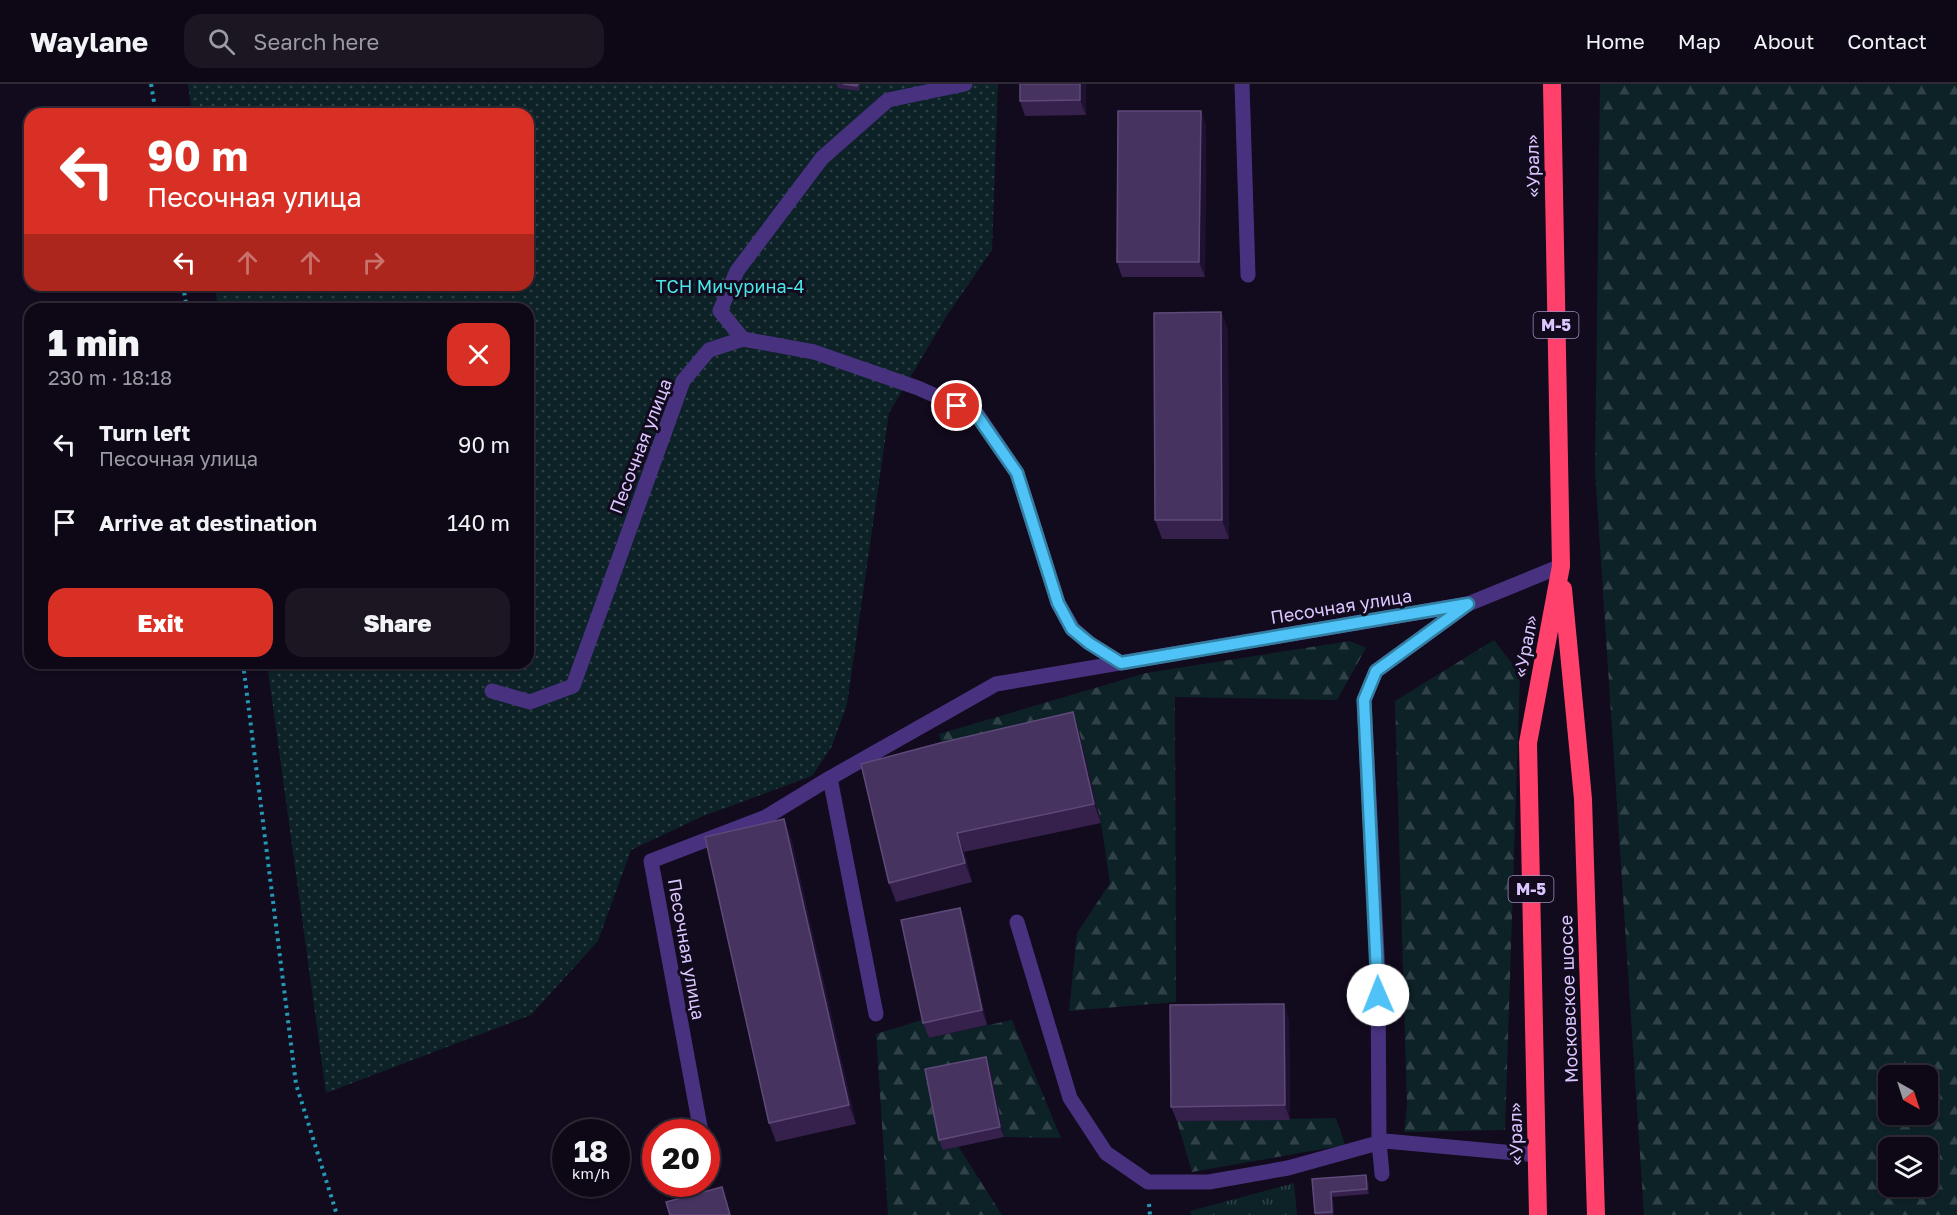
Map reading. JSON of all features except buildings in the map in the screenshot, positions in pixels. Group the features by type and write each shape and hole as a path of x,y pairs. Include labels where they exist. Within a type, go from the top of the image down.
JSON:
{"highway":[{"name":"«Урал»","path":"1538,1215 1528,742 1561,566 1552,84"},
{"name":"Московское шоссе","path":"1561,566 1583,799 1596,1215"}],"lane":[{"path":"743,339 720,310 737,272 822,158 888,100 965,84"},
{"path":"1242,84 1248,275"},
{"name":"Песочная улица","path":"492,691 530,702 573,686 684,381 709,350 743,339 814,352 918,388 976,414 1017,473 1058,603 1072,629 1089,643 1121,663"},
{"name":"Песочная улица","path":"699,1119 651,861 766,817 996,684 1468,604 1561,566"},
{"path":"1382,1174 1379,1142 1378,974 1364,700 1376,671 1468,604"},
{"path":"830,778 876,1014"},
{"path":"1017,922 1070,1098 1106,1153 1148,1182 1209,1182 1288,1168 1386,1141 1537,1155"}],"path":[{"path":"151,84 155,108"},
{"path":"244,669 296,1084 337,1215"}],"green space":[{"name":"ТСН Мичурина-4","path":"188,84 998,84 992,250 946,317 889,413 847,704 832,746 812,776 701,817 631,850 598,941 531,1015 326,1093 268,669 534,669 534,303 217,303 216,291 534,291 534,108 191,108"},
{"path":"1600,84 1957,84 1957,1215 1644,1215 1595,471"},
{"path":"1494,640 1520,674 1505,1130 1404,1132 1407,1106 1395,701"},
{"path":"1350,641 1366,648 1337,700 1175,697 1176,1002 1069,1011 1077,933 1110,883 1101,823 1079,732 947,762 939,734 1146,673"},
{"path":"925,1019 929,1038 1012,1020 1061,1138 1004,1137 989,1067 958,1146 1002,1215 888,1215 876,1034"},
{"path":"1336,1118 1345,1145 1192,1172 1177,1121"},
{"path":"1294,1183 1297,1215 1191,1215 1190,1211"}],"route":[{"path":"957,406 976,414 1017,473 1058,603 1072,629 1089,643 1121,663 1468,604 1376,671 1364,700 1378,995"}]}
